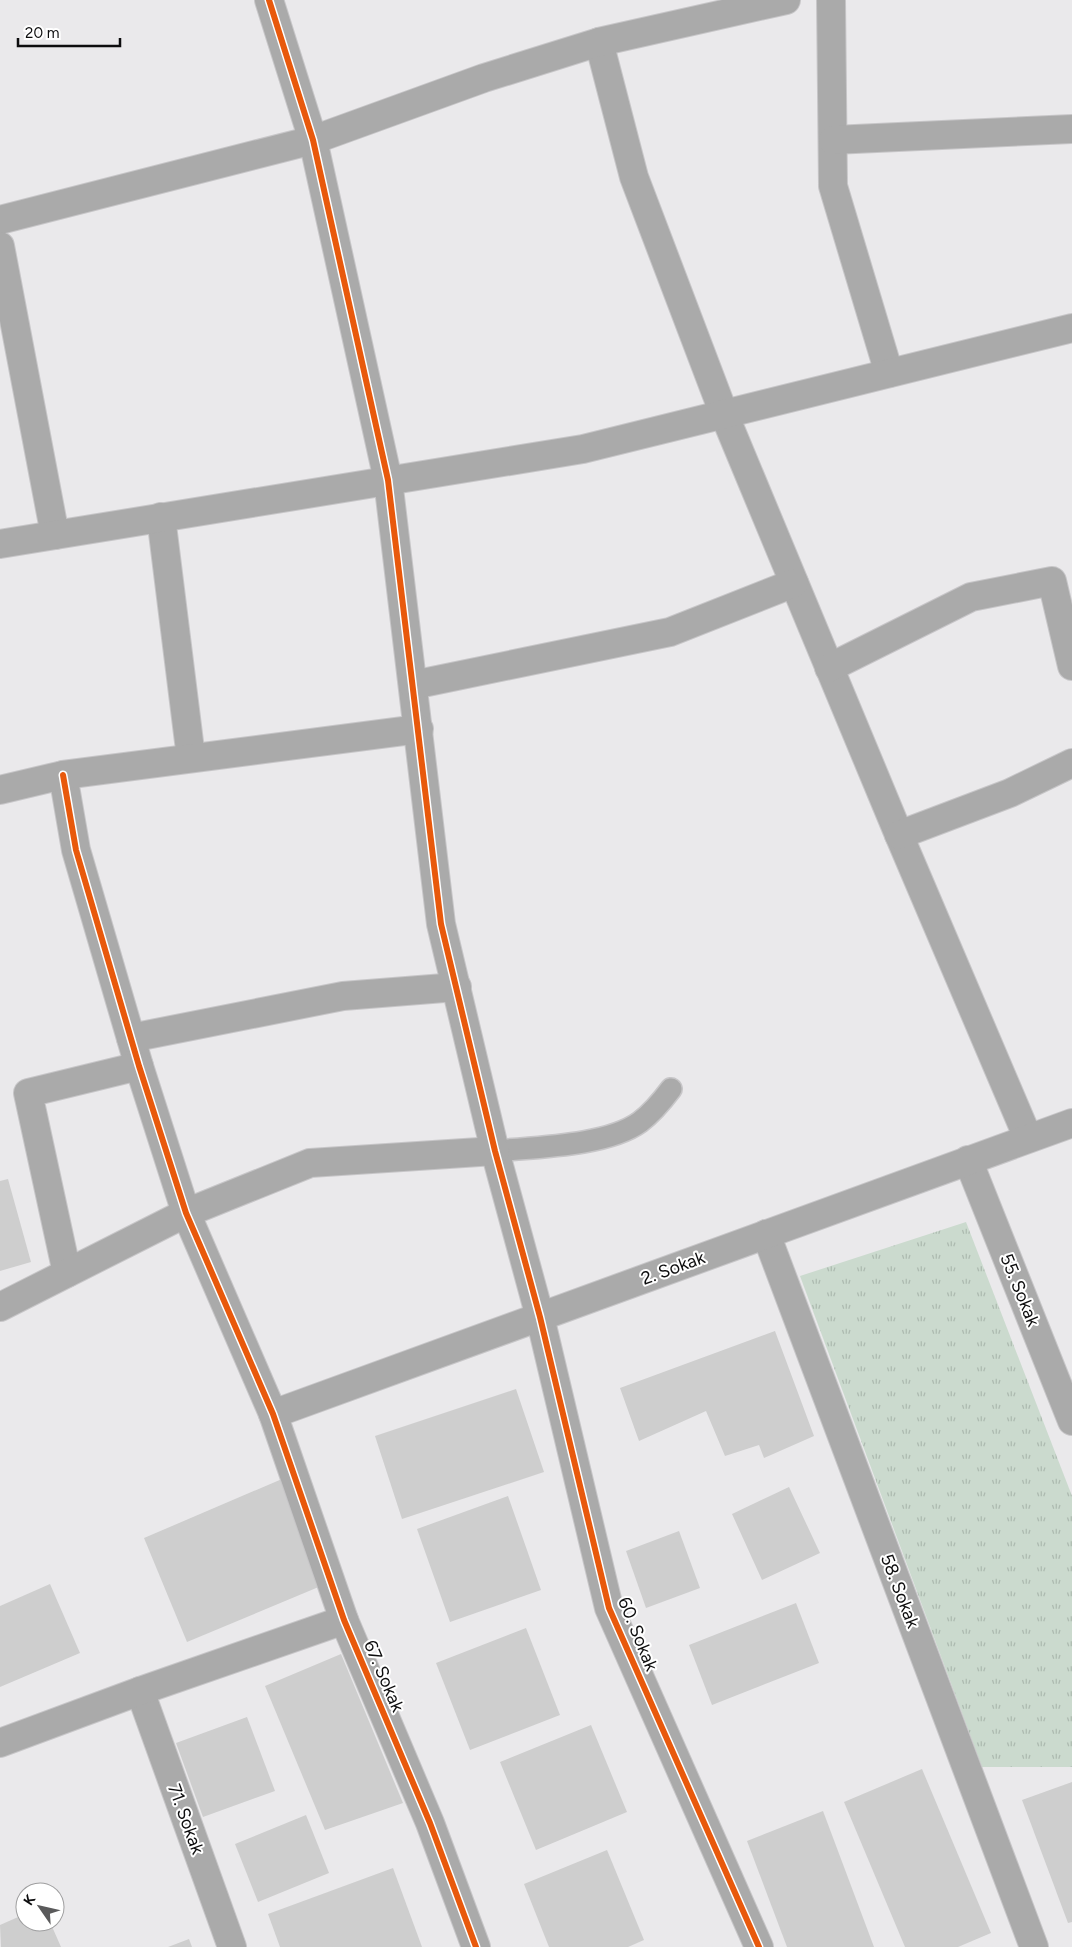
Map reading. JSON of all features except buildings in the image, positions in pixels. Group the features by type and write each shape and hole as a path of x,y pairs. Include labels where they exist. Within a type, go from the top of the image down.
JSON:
{"street":[{"name":"60. Sokak","path":"269,0 313,140 388,480 414,685 441,924 494,1151 540,1316 609,1608 759,1947"},
{"path":"0,220 313,140 484,78 599,42 786,0"},
{"path":"831,0 833,186 889,373"},
{"path":"599,42 634,177 724,414 898,836 1028,1138"},
{"path":"833,140 1072,129"},
{"path":"0,246 55,535"},
{"path":"0,544 584,449 1072,328"},
{"path":"161,517 191,758"},
{"path":"829,668 971,597 1052,582 1072,666"},
{"path":"414,685 670,632 794,583"},
{"path":"0,790 63,775 419,729"},
{"path":"898,836 1010,792 1072,763"},
{"name":"67. Sokak","path":"63,775 76,850 138,1066 186,1213 273,1414 344,1620 430,1823 476,1947"},
{"path":"131,1038 343,996 457,987"},
{"path":"67,1273 28,1093 138,1066"},
{"name":"2. Sokak","path":"273,1414 1072,1122"},
{"path":"0,1307 186,1213 310,1162 494,1151"},
{"name":"55. Sokak","path":"968,1160 1072,1421"},
{"name":"58. Sokak","path":"766,1234 1034,1947"},
{"path":"0,1742 344,1620"},
{"name":"71. Sokak","path":"140,1691 232,1947"}],"lane":[{"path":"494,1151 590,1141 607,1137 624,1131 639,1122 657,1107 671,1089"}],"green space":[{"path":"966,1222 1072,1496 1072,1767 982,1767 800,1276"}],"cycle path":[{"path":"269,0 313,140 388,480 441,924 495,1151 540,1317 609,1608 759,1947"},
{"path":"63,775 76,850 139,1066 186,1213 273,1414 344,1620 430,1823 476,1947"}]}
